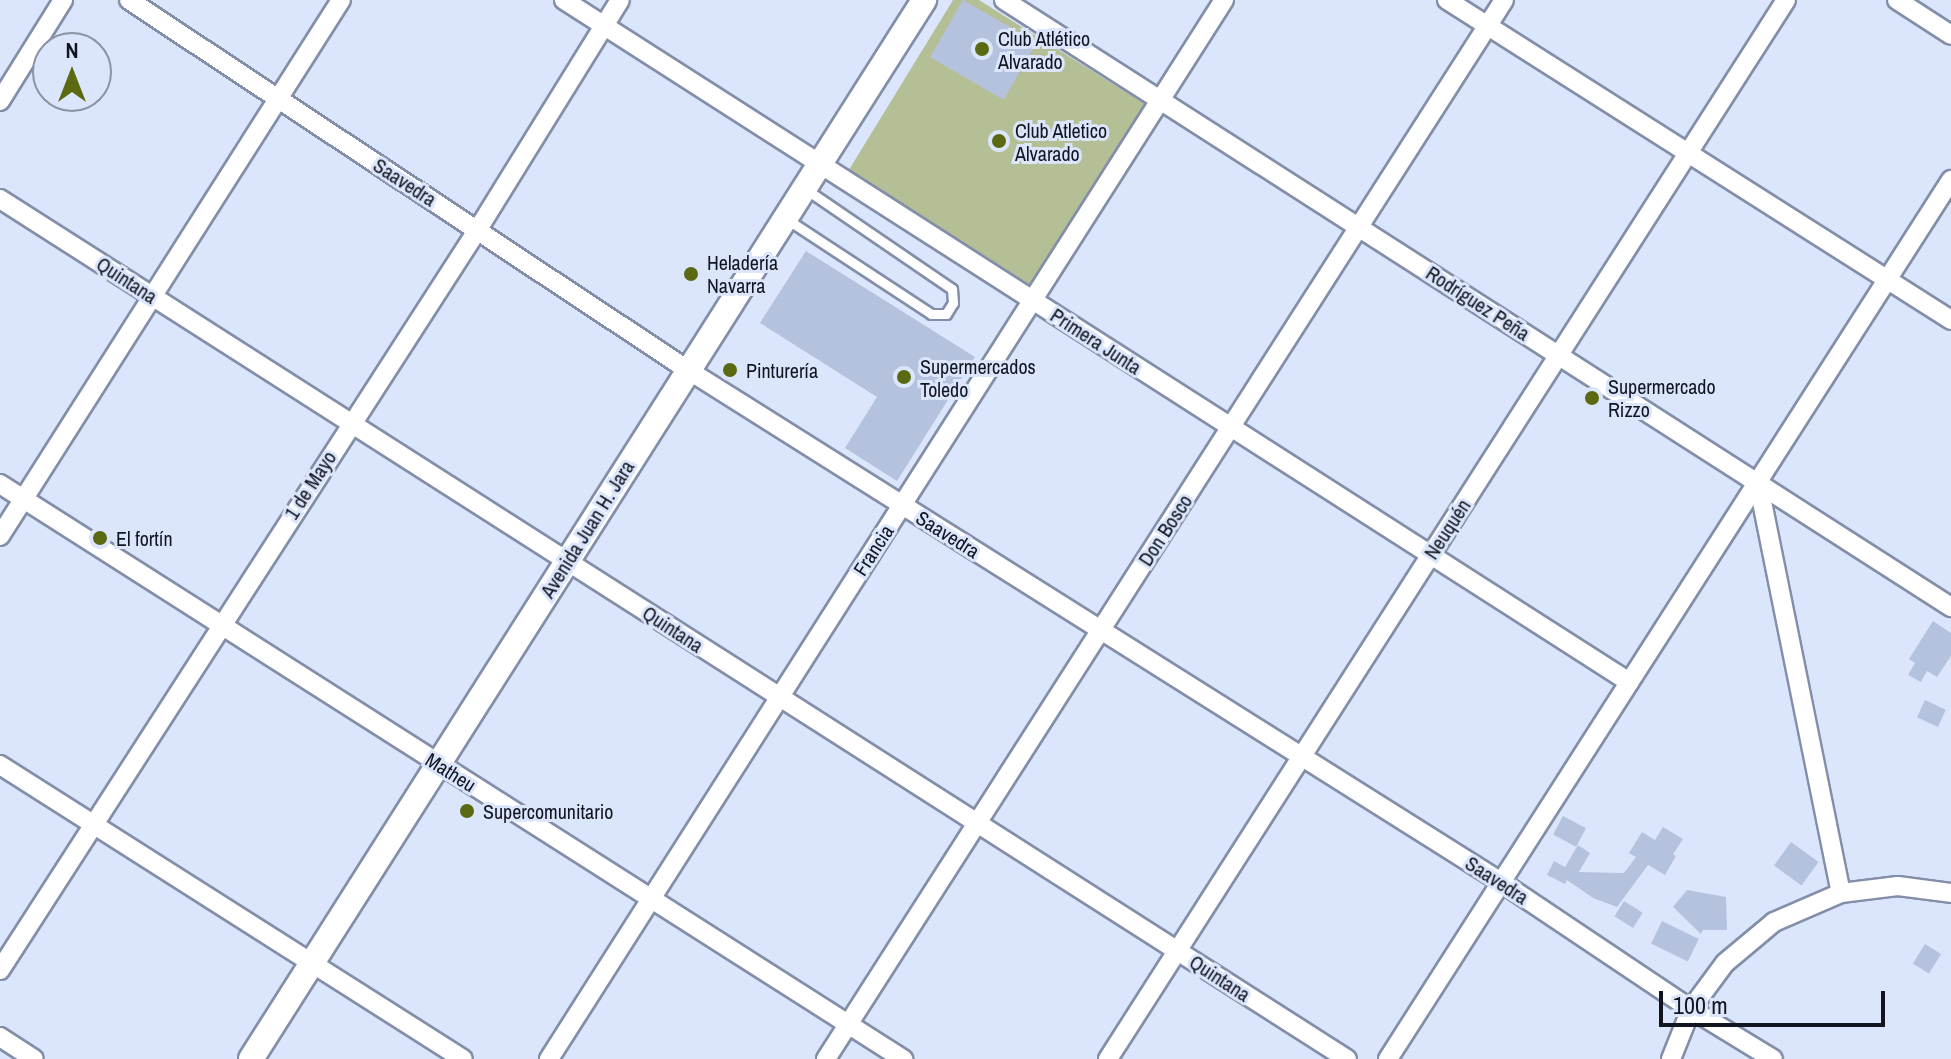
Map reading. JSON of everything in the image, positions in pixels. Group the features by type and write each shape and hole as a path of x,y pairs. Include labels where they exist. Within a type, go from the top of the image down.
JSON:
{"main road":[{"name":"Avenida Juan H. Jara","path":"251,1059 924,0"}],"street":[{"path":"0,101 63,0"},
{"name":"Saavedra","path":"129,0 688,370 1501,882 1691,1009 1773,1059"},
{"path":"0,536 341,0"},
{"name":"Primera Junta","path":"564,0 1629,682"},
{"name":"1 de Mayo","path":"0,970 350,422 478,229 620,0"},
{"name":"Rodríguez Peña","path":"1004,0 1950,604"},
{"name":"Francia","path":"549,1059 1224,0"},
{"path":"1447,0 1951,320"},
{"name":"Don Bosco","path":"826,1059 1504,0"},
{"name":"Neuquén","path":"1108,1059 1786,0"},
{"path":"1897,0 1951,35"},
{"path":"1388,1059 1951,180"},
{"name":"Quintana","path":"0,199 1347,1059"},
{"path":"1758,482 1841,893"},
{"name":"Matheu","path":"0,484 903,1059"},
{"path":"0,765 463,1059"},
{"path":"1671,1059 1691,1009 1725,963 1774,922 1841,893 1898,886 1951,893"},
{"path":"0,1037 34,1059"}],"lane":[{"path":"785,218 931,314 946,314 953,303 952,289 804,188"}],"green space":[{"name":"Club Atletico Alvarado","path":"953,0 979,0 1153,109 1035,294 847,173"}],"building":[{"name":"Club Atlético Alvarado","path":"963,0 1037,42 1004,100 930,57"},
{"name":"Supermercados Toledo","path":"806,251 975,357 897,481 845,448 877,397 760,323"},
{"path":"1933,621 1951,633 1951,656 1937,677 1927,671 1921,682 1908,675 1915,663 1909,659"},
{"path":"1925,700 1946,710 1938,727 1917,717"},
{"path":"1563,816 1586,828 1576,847 1553,835"},
{"path":"1663,827 1683,839 1673,854 1676,856 1665,875 1648,865 1617,907 1593,898 1567,880 1565,884 1547,875 1554,861 1565,867 1578,845 1590,853 1579,872 1624,873 1636,857 1629,853 1642,832 1655,840"},
{"path":"1791,842 1819,862 1801,885 1774,865"},
{"path":"1687,890 1726,897 1727,930 1703,930 1701,934 1673,907"},
{"path":"1624,901 1643,913 1633,928 1614,916"},
{"path":"1662,921 1699,939 1688,961 1651,943"},
{"path":"1925,944 1941,954 1929,974 1913,964"}],"place":[{"name":"Club Atlético Alvarado","path":"982,49"},
{"name":"Club Atletico Alvarado","path":"999,141"},
{"name":"Heladería Navarra","path":"691,274"},
{"name":"Pinturería","path":"730,370"},
{"name":"Supermercados Toledo","path":"904,377"},
{"name":"Supermercado Rizzo","path":"1592,398"},
{"name":"El fortín","path":"100,538"},
{"name":"Supercomunitario","path":"467,811"}]}
